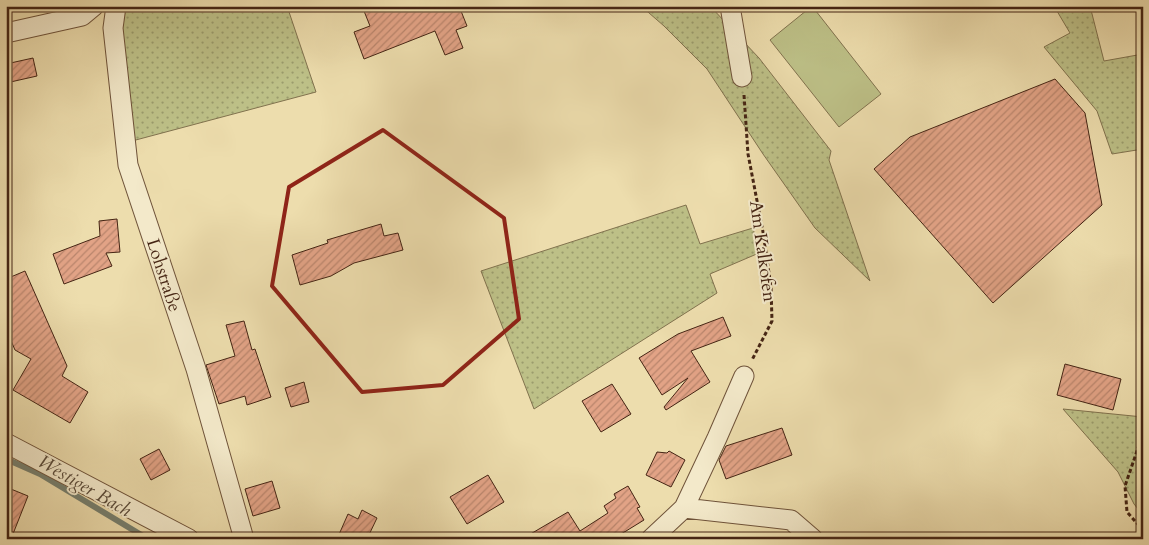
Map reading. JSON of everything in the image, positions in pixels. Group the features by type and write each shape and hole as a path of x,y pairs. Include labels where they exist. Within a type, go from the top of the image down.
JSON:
{"street":[{"path":"6,33 82,16 94,6"},
{"name":"Lohstraße","path":"116,6 113,28 128,165 196,368 244,539"},
{"path":"730,6 742,77"},
{"path":"651,539 684,508 744,376"},
{"path":"6,443 190,539"},
{"path":"684,508 791,520 813,539"}],"path":[{"name":"Am Kalkofen","path":"742,77 748,154 771,287 772,321 744,376"},
{"path":"1143,439 1139,445 1125,486 1127,512 1143,530"}],"highlighted area":[{"path":"383,130 504,218 519,319 443,385 362,392 272,286 289,187"}],"green space":[{"path":"126,6 287,6 316,92 132,141 122,30"},
{"path":"641,6 710,6 759,58 831,151 829,160 870,281 815,228 707,69"},
{"path":"812,6 881,94 839,127 770,40"},
{"path":"1054,6 1090,6 1104,61 1143,54 1143,149 1112,154 1097,111 1044,47 1070,33"},
{"path":"686,205 700,244 753,228 759,253 710,274 717,293 534,409 481,271"},
{"path":"1063,409 1143,417 1143,515 1134,504 1118,472"}],"building":[{"path":"362,6 459,6 467,26 456,30 463,48 445,55 435,31 364,59 354,32 370,26"},
{"path":"33,58 37,76 6,83 6,64"},
{"path":"1055,79 1085,113 1102,205 993,303 874,169 910,137"},
{"path":"117,219 120,252 106,253 112,266 64,284 53,254 100,236 99,221"},
{"path":"381,224 384,236 398,233 403,250 354,263 331,276 300,285 292,255 328,243 327,240"},
{"path":"25,271 67,366 62,376 88,392 70,423 13,390 31,359 15,350 6,329 6,279"},
{"path":"723,317 731,336 691,351 710,382 666,410 664,407 688,378 662,395 639,358 678,334"},
{"path":"244,321 252,350 255,349 271,397 247,405 245,396 219,404 206,365 235,356 226,325"},
{"path":"1065,364 1121,379 1113,410 1057,395"},
{"path":"304,382 309,402 291,407 285,388"},
{"path":"612,384 631,414 601,432 582,401"},
{"path":"782,428 792,455 726,479 719,460 726,446"},
{"path":"159,449 170,470 151,480 140,459"},
{"path":"669,451 685,460 671,487 646,475 657,452 667,453"},
{"path":"488,475 504,502 467,524 450,497"},
{"path":"272,481 280,508 253,516 245,489"},
{"path":"628,486 640,507 637,508 644,520 613,539 522,539 568,512 580,531 608,513 604,506 616,498 614,494"},
{"path":"6,487 28,496 11,539 6,539"},
{"path":"362,510 377,518 367,539 337,539 348,514 358,519"}],"waterway":[{"name":"Westiger Bach","path":"6,459 40,474 148,539"}]}
